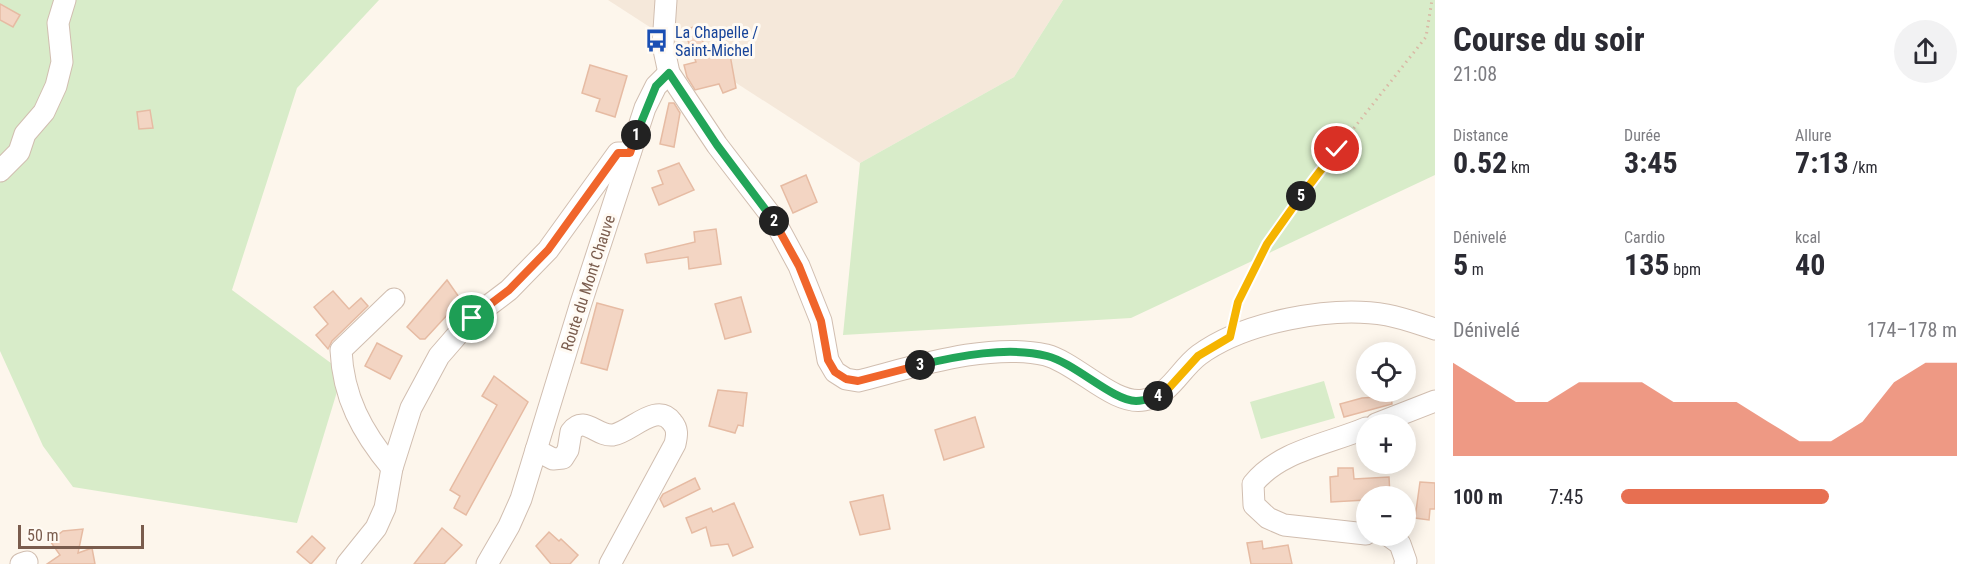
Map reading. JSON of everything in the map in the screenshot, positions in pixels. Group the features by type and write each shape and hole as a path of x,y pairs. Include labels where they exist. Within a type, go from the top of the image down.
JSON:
{"street":[{"path":"0,171 19,152 25,134 44,112 56,86 62,62 58,23 65,0"},
{"path":"666,0 663,45 669,73 717,145 773,218 799,266 821,321 828,360 835,372 846,379 858,381 965,355 993,352 1046,355 1067,363 1123,398 1134,401 1158,396 1168,389 1198,356 1230,337 1266,325 1338,312 1388,315 1435,329"},
{"name":"Route du Mont Chauve","path":"487,564 509,526 521,499 630,153 649,100 656,86 669,73"},
{"path":"346,564 376,528 385,508 392,468 411,408 439,356 472,318 509,290 548,250 618,153 630,153"},
{"path":"392,468 372,444 353,407 342,376 341,350 394,299"},
{"path":"1402,414 1435,401"},
{"path":"536,450 553,459 563,458 568,450 570,432 580,425 587,424 601,433 610,435 655,414 669,418 675,426 677,434 675,444 610,564"},
{"path":"1356,432 1280,460 1264,470 1253,484 1254,505 1268,518 1284,525 1356,533"},
{"path":"1401,546 1410,563"}],"path":[{"path":"1230,337 1238,302 1267,244 1293,205 1426,37 1432,0"}],"shaded area":[{"path":"608,0 1063,0 1014,77 860,163"}],"green space":[{"path":"0,0 379,0 297,88 232,290 343,372 297,523 73,487 43,446 0,351"},
{"path":"1063,0 1435,0 1435,175 1131,318 843,335 860,163 1014,77"},
{"path":"1324,381 1335,418 1261,439 1250,402"}],"building":[{"path":"0,4 20,15 13,27 0,20"},
{"path":"697,26 707,53 729,49 736,88 723,93 719,84 695,90 687,77 684,65 696,62 684,30"},
{"path":"590,65 627,76 615,117 596,111 600,99 582,93"},
{"path":"669,103 674,103 680,113 674,147 660,144"},
{"path":"150,110 153,128 139,129 137,112"},
{"path":"679,163 694,190 659,205 652,188 663,184 658,171"},
{"path":"806,175 817,202 793,213 781,186"},
{"path":"716,229 721,264 689,269 688,257 647,263 645,254 695,242 694,232"},
{"path":"447,280 461,300 425,339 420,339 407,327"},
{"path":"333,291 349,309 361,298 368,306 332,341 328,349 316,335 328,324 314,307"},
{"path":"741,297 751,332 725,339 715,304"},
{"path":"597,303 623,310 607,370 581,363"},
{"path":"377,343 402,356 390,379 365,366"},
{"path":"494,376 528,402 466,515 454,508 460,496 450,490 497,405 482,396"},
{"path":"718,390 747,393 743,426 738,425 735,433 709,426"},
{"path":"1356,400 1356,402 1392,402 1392,404 1344,417 1340,404"},
{"path":"975,417 984,447 944,460 935,430"},
{"path":"1338,468 1353,468 1354,479 1389,477 1389,486 1356,486 1356,501 1331,502 1330,477 1338,476"},
{"path":"695,478 700,489 664,507 660,499 663,494"},
{"path":"1420,482 1435,483 1435,509 1430,509 1429,520 1416,518"},
{"path":"883,495 890,529 860,535 850,502"},
{"path":"734,503 753,547 733,556 728,544 711,546 706,527 692,533 686,518 711,508 713,512"},
{"path":"442,528 462,545 444,564 414,564"},
{"path":"83,529 78,553 92,548 95,564 47,564 60,555 50,541 63,531"},
{"path":"549,532 559,541 561,539 578,555 570,564 551,564 536,546"},
{"path":"312,536 325,548 311,564 297,552"},
{"path":"1262,541 1263,549 1288,545 1292,564 1251,564 1247,543"}],"place":[{"name":"La Chapelle / Saint-Michel","path":"657,41"}],"route":[{"path":"472,318 509,290 548,250 618,153 630,153 645,108 656,86 669,73 717,145 773,218 799,266 821,321 828,360 835,372 846,379 858,381 965,355 993,352 1046,355 1067,363 1123,398 1134,401 1146,400 1168,389 1198,356 1230,337 1238,302 1267,244 1293,205 1337,149"}]}
